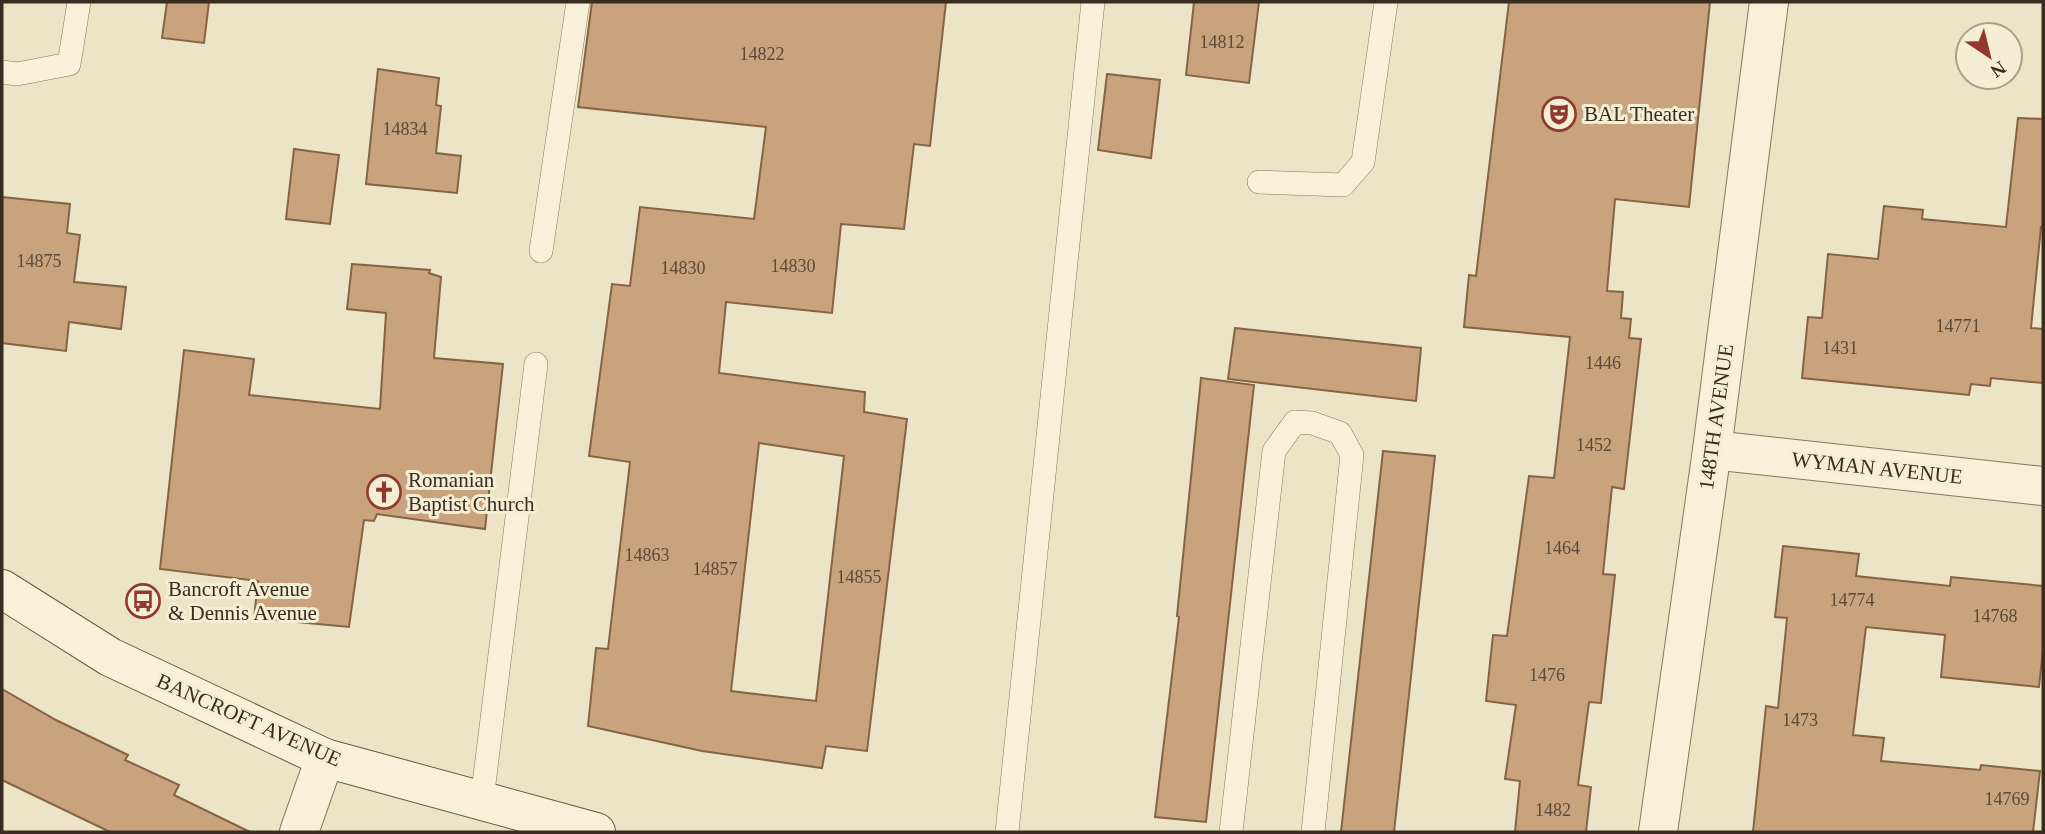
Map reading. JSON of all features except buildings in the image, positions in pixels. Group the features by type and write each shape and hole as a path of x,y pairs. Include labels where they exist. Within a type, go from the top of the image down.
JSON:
{"street":[{"name":"148TH AVENUE","path":"1658,832 1712,450 1769,2"},
{"name":"WYMAN AVENUE","path":"1712,450 2043,486"},
{"name":"BANCROFT AVENUE","path":"2,589 110,657 325,758 596,832"},
{"path":"299,832 325,758"}],"lane":[{"path":"2,72 17,74 69,64 79,2"},
{"path":"541,251 578,2"},
{"path":"1007,832 1093,2"},
{"path":"1259,182 1343,185 1363,162 1386,2"},
{"path":"482,800 536,364"},
{"path":"1231,832 1274,451 1295,422 1312,423 1340,433 1352,455 1313,832"}],"place":[{"name":"BAL Theater","path":"1559,114"},
{"name":"Romanian Baptist Church","path":"384,492"},
{"name":"Bancroft Avenue & Dennis Avenue","path":"143,601"}]}
